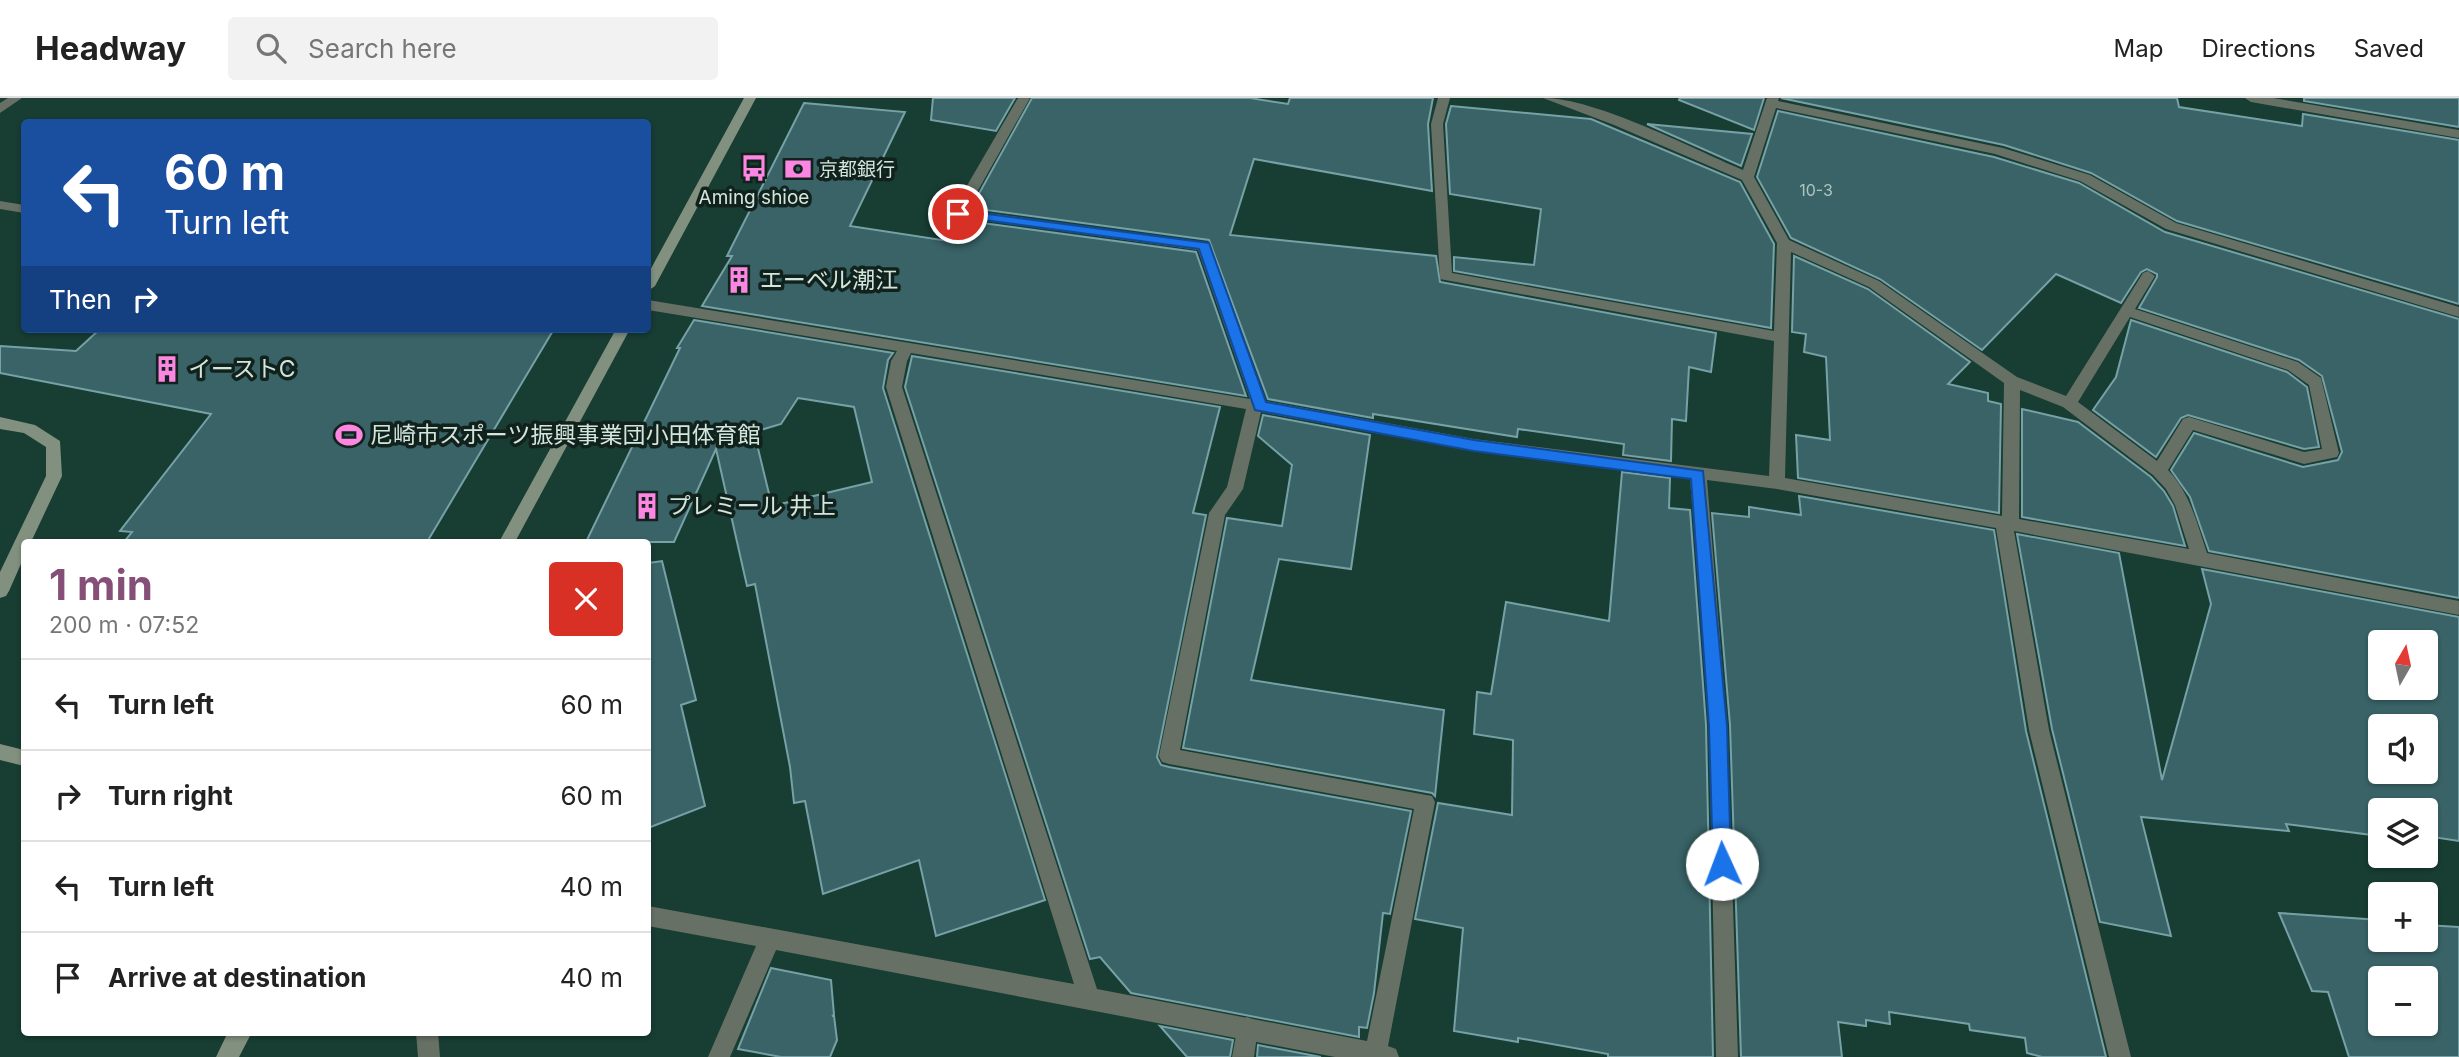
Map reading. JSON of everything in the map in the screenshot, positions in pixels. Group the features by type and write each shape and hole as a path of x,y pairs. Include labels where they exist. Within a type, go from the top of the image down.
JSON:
{"street":[{"path":"0,109 16,98"},
{"path":"651,280 750,98"},
{"path":"651,917 1090,998 1382,1056 1425,802 1168,756 1217,513 1235,489 1258,406 1204,246 958,214 1024,98"},
{"path":"1444,98 1437,124 1445,276 1782,337"},
{"path":"1551,98 1619,121 1747,177 1784,243 1777,483"},
{"path":"2250,98 2459,134"},
{"path":"1747,177 1772,100 1998,151 2085,178 2171,226 2459,312"},
{"path":"0,205 21,208"},
{"path":"1784,243 1874,284 2012,381 2069,403 2159,471 2172,485 2183,505 2200,558"},
{"path":"2069,403 2148,276"},
{"path":"651,304 1474,445 1777,483 2200,558 2459,608"},
{"path":"2126,311 2293,366 2316,382 2331,453 2304,458 2189,423 2159,471"},
{"path":"509,539 621,333"},
{"path":"907,347 899,361 894,387 1090,998"},
{"path":"2012,381 2007,525 2039,730 2120,1057"},
{"path":"0,423 23,425 41,434 54,445 54,476 24,539"},
{"path":"1698,474 1718,726 1727,1057"},
{"path":"0,591 21,546"},
{"path":"0,752 21,757"},
{"path":"719,1057 770,939"},
{"path":"1242,1057 1247,1028"},
{"path":"227,1057 239,1036"},
{"path":"427,1036 429,1057"}],"building":[{"path":"933,98 1015,98 996,131 931,120"},
{"path":"1032,98 1250,98 1288,104 1290,98 1433,98 1428,124 1432,191 1254,159 1230,235 1436,256 1440,282 1716,333 1711,372 1689,367 1686,421 1672,419 1671,461 1623,455 1624,444 1518,429 1517,437 1373,414 1373,418 1268,399 1209,240 971,208"},
{"path":"1764,98 1754,130 1679,100"},
{"path":"1781,98 2177,98 2179,107 2302,126 2303,114 2459,140 2459,304 2177,221 2091,173 2004,145"},
{"path":"2304,98 2459,98 2459,127 2304,101"},
{"path":"804,103 905,112 850,226 948,241 960,220 1196,252 1246,396 702,306 732,256 727,256"},
{"path":"1451,106 1591,119 1740,182 1774,244 1771,328 1454,271 1454,257 1534,265 1541,209 1450,194 1446,124"},
{"path":"1778,111 1994,157 2079,183 2165,232 2459,319 2459,598 2209,551 2190,497 2171,470 2194,433 2303,467 2338,460 2342,452 2322,376 2299,360 2139,308 2157,277 2157,274 2147,269 2141,272 2121,303 2056,274 1982,350 1880,279 1791,238 1757,177"},
{"path":"1647,124 1752,134 1741,166"},
{"path":"1794,256 1868,289 1970,362 1948,384 1988,393 1988,401 2001,404 1999,513 1798,478 1796,435 1830,440 1826,357 1804,352 1806,334 1792,332"},
{"path":"694,320 893,353 888,360 883,388 1045,900 936,936 919,860 823,894 805,801 794,803 790,767 755,584 747,586 716,449 674,542 651,542 651,539 587,539 680,348 677,348","holes":["798,398 854,407 872,482 772,506 754,432 781,424"]},
{"path":"2131,320 2287,372 2307,387 2319,447 2304,449 2188,415 2181,418 2156,457 2093,410 2116,377"},
{"path":"96,333 552,333 429,539 126,539 132,532 120,531 211,414 0,373 0,346 76,351"},
{"path":"912,356 1220,407 1193,513 1206,515 1157,757 1161,765 1169,767 1411,811 1390,914 1383,913 1374,993 1367,1028 1359,1027 1359,1037 1131,993 1100,957 1090,959 905,387"},
{"path":"2022,409 2078,422 2151,477 2173,506 2185,546 2022,517"},
{"path":"1263,415 1370,435 1351,569 1279,559 1251,680 1444,710 1435,796 1432,793 1183,748 1227,518 1282,526 1292,465 1258,436"},
{"path":"1622,472 1670,478 1669,508 1690,510 1706,725 1713,1057 1608,1057 1608,1054 1518,1038 1518,1042 1454,1031 1463,928 1415,919 1438,803 1512,815 1513,740 1474,734 1477,692 1491,694 1506,602 1609,621"},
{"path":"1799,496 1994,530 2026,731 2106,1057 2042,1057 2027,1053 2025,1038 1970,1030 1969,1024 1889,1012 1890,1024 1866,1020 1866,1026 1838,1022 1842,1057 1741,1057 1730,725 1712,513 1749,517 1749,507 1801,515"},
{"path":"2017,534 2119,553 2162,780 2211,604 2202,569 2459,617 2459,841 2438,838 2438,798 2368,798 2368,834 2286,824 2289,831 2141,817 2171,936 2100,922 2052,729"},
{"path":"662,561 696,700 681,705 705,806 651,827 651,563"},
{"path":"2279,913 2368,919 2368,952 2438,952 2438,926 2459,927 2459,1057 2349,1057 2328,992 2312,991"},
{"path":"771,968 831,980 832,1016 837,1040 830,1057 781,1057 738,1049"},
{"path":"1160,1026 1233,1040 1230,1057 1187,1057"},
{"path":"1258,1045 1321,1057 1257,1057"}],"place":[{"name":"Aming shioe","path":"754,168"},
{"name":"京都銀行","path":"798,169"},
{"name":"エーベル潮江","path":"739,280"},
{"name":"イーストC","path":"167,369"},
{"name":"尼崎市スポーツ振興事業団小田体育館","path":"349,435"},
{"name":"プレミール 井上","path":"647,506"}],"route":[{"path":"958,214 1204,246 1260,406 1474,445 1698,474 1718,726 1722,864"}]}
